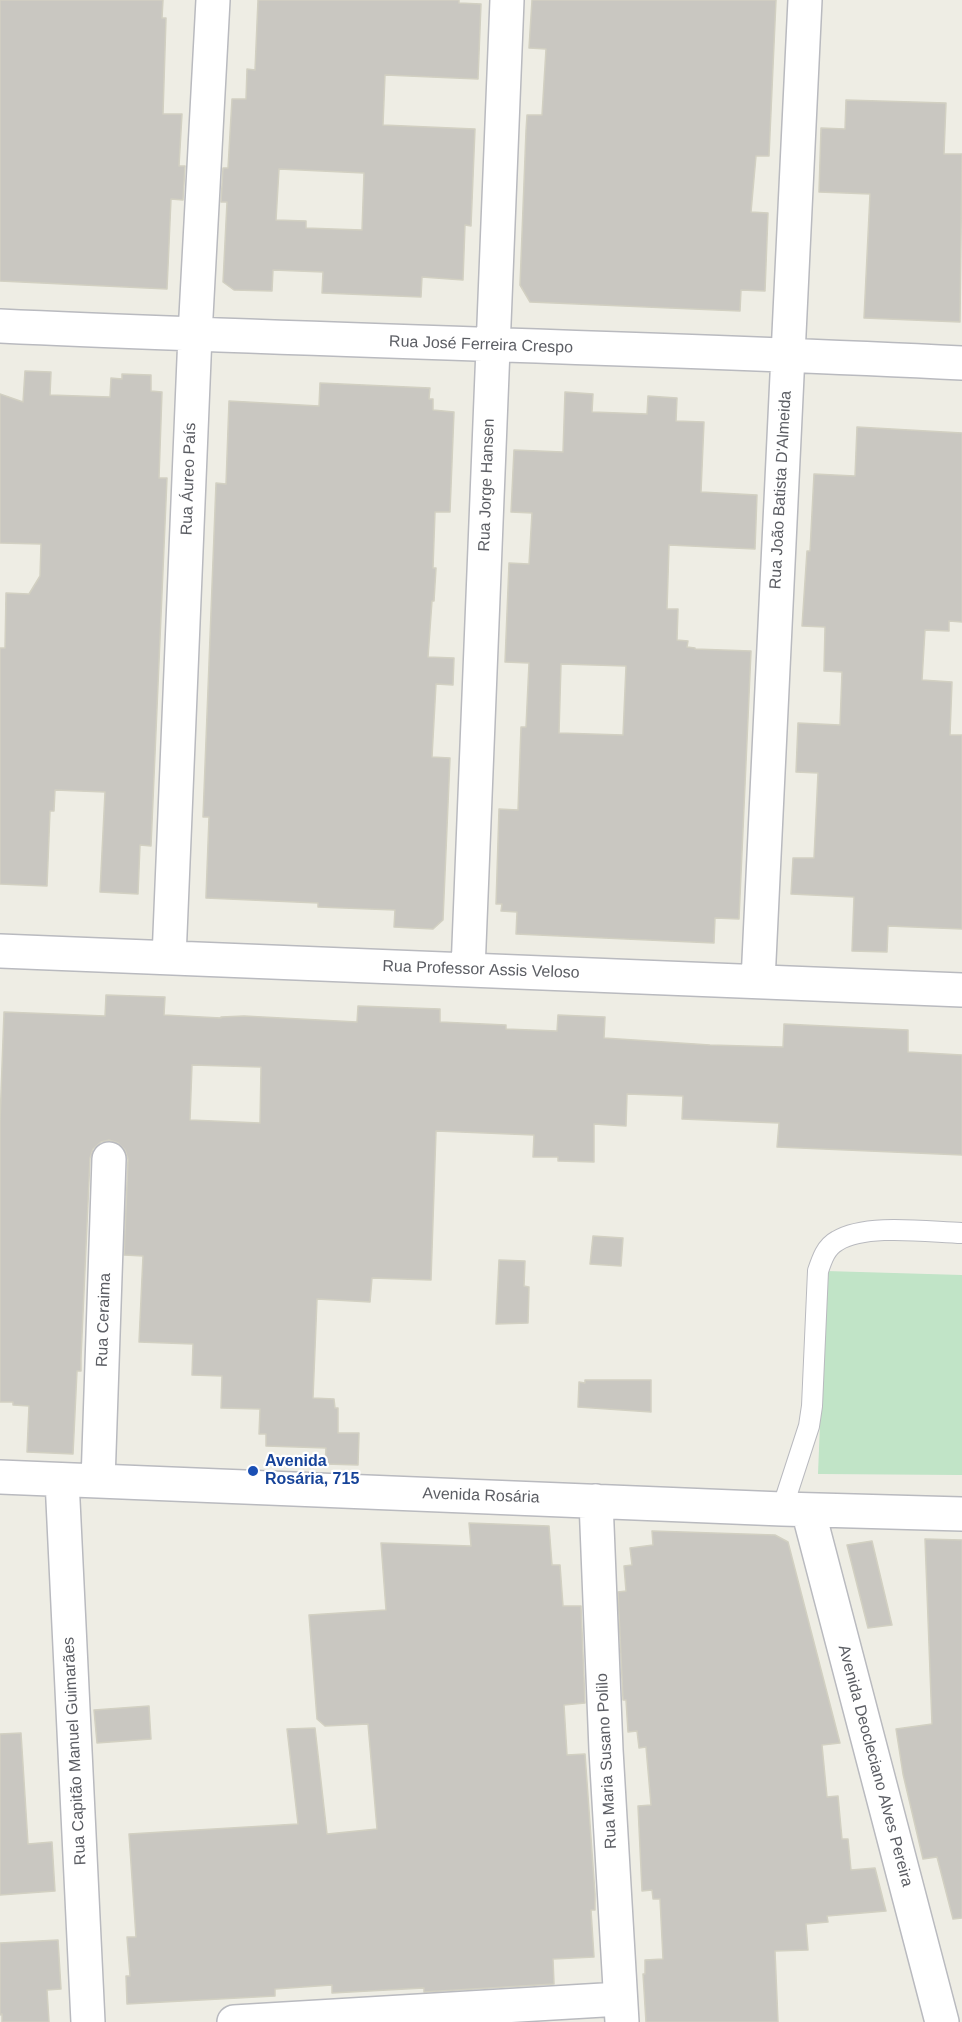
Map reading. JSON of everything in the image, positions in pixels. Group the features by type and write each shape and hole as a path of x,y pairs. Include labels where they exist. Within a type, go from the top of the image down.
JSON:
{"street":[{"name":"Rua Áureo País","path":"169,958 195,335 213,0"},
{"name":"Rua Jorge Hansen","path":"468,970 507,0"},
{"name":"Rua João Batista D'Almeida","path":"758,981 805,0"},
{"name":"Rua José Ferreira Crespo","path":"0,326 195,335 787,354 962,363"},
{"name":"Rua Professor Assis Veloso","path":"0,951 962,990"},
{"name":"Rua Ceraima","path":"98,1481 109,1159"},
{"name":"Avenida Rosária","path":"0,1477 795,1510 962,1514"},
{"name":"Rua Capitão Manuel Guimarães","path":"62,1480 88,2022"},
{"name":"Rua Maria Susano Polilo","path":"596,1501 606,1750 621,2011"},
{"name":"Avenida Deocleciano Alves Pereira","path":"795,1510 942,2022"},
{"path":"234,2022 621,2011"}],"lane":[{"path":"795,1510 812,1406 818,1271 823,1255 836,1242 853,1234 870,1231 962,1233"}],"green space":[{"path":"826,1271 962,1275 962,1475 818,1474"}],"building":[{"path":"0,0 163,0 162,18 166,18 163,114 182,114 179,166 185,166 183,200 171,199 167,289 0,281"},
{"path":"258,0 459,0 459,3 481,4 478,79 385,75 383,125 475,129 471,226 465,225 463,280 422,277 421,297 322,293 323,272 273,270 272,291 234,290 223,282 227,202 221,202 223,168 228,168 232,99 246,99 247,69 255,70","holes":["279,169 364,173 362,230 306,228 306,221 276,220"]},
{"path":"532,0 776,0 769,156 756,156 751,212 768,213 765,291 741,290 740,311 530,302 520,285 527,115 542,115 546,49 529,48"},
{"path":"846,100 946,103 944,154 962,154 960,322 864,318 870,194 819,192 821,128 845,129"},
{"path":"25,371 51,372 50,395 110,397 111,378 122,379 122,374 151,375 151,391 162,392 159,478 167,478 151,846 140,845 138,894 100,892 105,792 55,790 54,811 50,811 47,886 0,884 0,648 5,648 6,593 29,594 40,576 41,544 0,543 0,394 23,402"},
{"path":"320,383 430,388 429,399 433,399 433,410 454,412 450,512 435,512 433,568 436,568 428,657 454,658 453,685 436,684 432,757 450,758 443,920 433,929 394,927 395,910 318,907 318,903 206,898 209,817 203,817 216,483 226,484 229,401 319,406"},
{"path":"565,392 593,394 592,412 647,414 648,396 677,398 676,421 704,422 701,492 757,495 755,549 669,545 667,609 678,609 677,640 688,641 687,647 695,649 751,651 739,919 715,918 714,943 516,934 517,912 501,911 502,904 496,904 499,809 518,810 521,727 526,727 529,663 505,662 509,563 529,564 532,513 511,512 514,450 563,452","holes":["561,664 626,666 623,735 559,733"]},
{"path":"857,427 962,433 962,622 949,621 949,631 925,630 922,680 952,682 950,735 962,735 962,929 888,926 887,952 852,951 854,897 791,894 793,858 814,858 818,773 796,772 798,723 840,725 842,672 824,671 825,627 802,626 807,551 810,551 814,474 855,476"},
{"path":"106,995 165,997 164,1015 221,1018 244,1016 357,1022 358,1006 440,1009 440,1022 506,1025 506,1029 557,1031 558,1015 605,1017 604,1038 710,1045 783,1047 784,1024 908,1030 908,1052 962,1055 962,1155 777,1147 779,1123 682,1119 683,1096 627,1094 626,1126 594,1124 594,1162 558,1161 558,1157 533,1157 534,1135 436,1131 431,1280 372,1278 370,1302 317,1299 313,1398 334,1399 335,1408 338,1408 338,1433 359,1433 358,1465 325,1464 326,1448 266,1446 266,1434 259,1434 260,1409 221,1408 222,1376 192,1375 193,1344 139,1342 143,1256 124,1255 128,1159 125,1150 118,1143 109,1140 101,1142 93,1149 90,1158 81,1371 77,1371 73,1454 27,1452 29,1406 0,1402 0,1121 4,1012 105,1016","holes":["192,1065 261,1067 260,1123 190,1120"]},
{"path":"593,1236 623,1238 621,1266 590,1264"},
{"path":"499,1260 525,1261 524,1286 529,1287 528,1323 496,1324"},
{"path":"585,1380 651,1380 651,1412 578,1407 579,1382 585,1383"},
{"path":"469,1523 549,1526 552,1565 560,1565 563,1606 581,1606 585,1703 564,1705 567,1755 585,1754 595,1894 595,1910 591,1910 594,1957 553,1959 554,1984 424,1992 424,1988 332,1993 332,1985 275,1989 275,1996 127,2004 126,1976 130,1976 127,1937 136,1937 129,1834 298,1824 287,1729 315,1728 327,1834 377,1829 368,1724 325,1726 317,1719 309,1615 386,1610 381,1543 471,1546"},
{"path":"652,1531 775,1535 788,1542 840,1743 822,1745 827,1797 838,1796 842,1839 848,1839 851,1870 875,1868 886,1911 827,1916 828,1922 806,1924 808,1950 775,1951 778,2022 646,2022 643,1974 645,1974 645,1960 663,1959 660,1899 653,1899 652,1890 642,1891 638,1806 651,1805 646,1747 639,1748 637,1731 628,1732 626,1700 623,1700 618,1592 626,1591 624,1566 632,1565 630,1548 653,1545"},
{"path":"925,1539 962,1540 962,1918 953,1919 937,1857 923,1859 903,1774 896,1729 932,1724"},
{"path":"872,1541 892,1625 868,1628 847,1545"},
{"path":"149,1706 151,1739 97,1743 94,1710"},
{"path":"21,1733 28,1844 52,1842 55,1891 0,1895 0,1734"},
{"path":"58,1940 61,1989 47,1990 49,2022 2,2022 2,2014 0,2015 0,1943"}],"place":[{"name":"Avenida Rosária, 715","path":"253,1471"}]}
